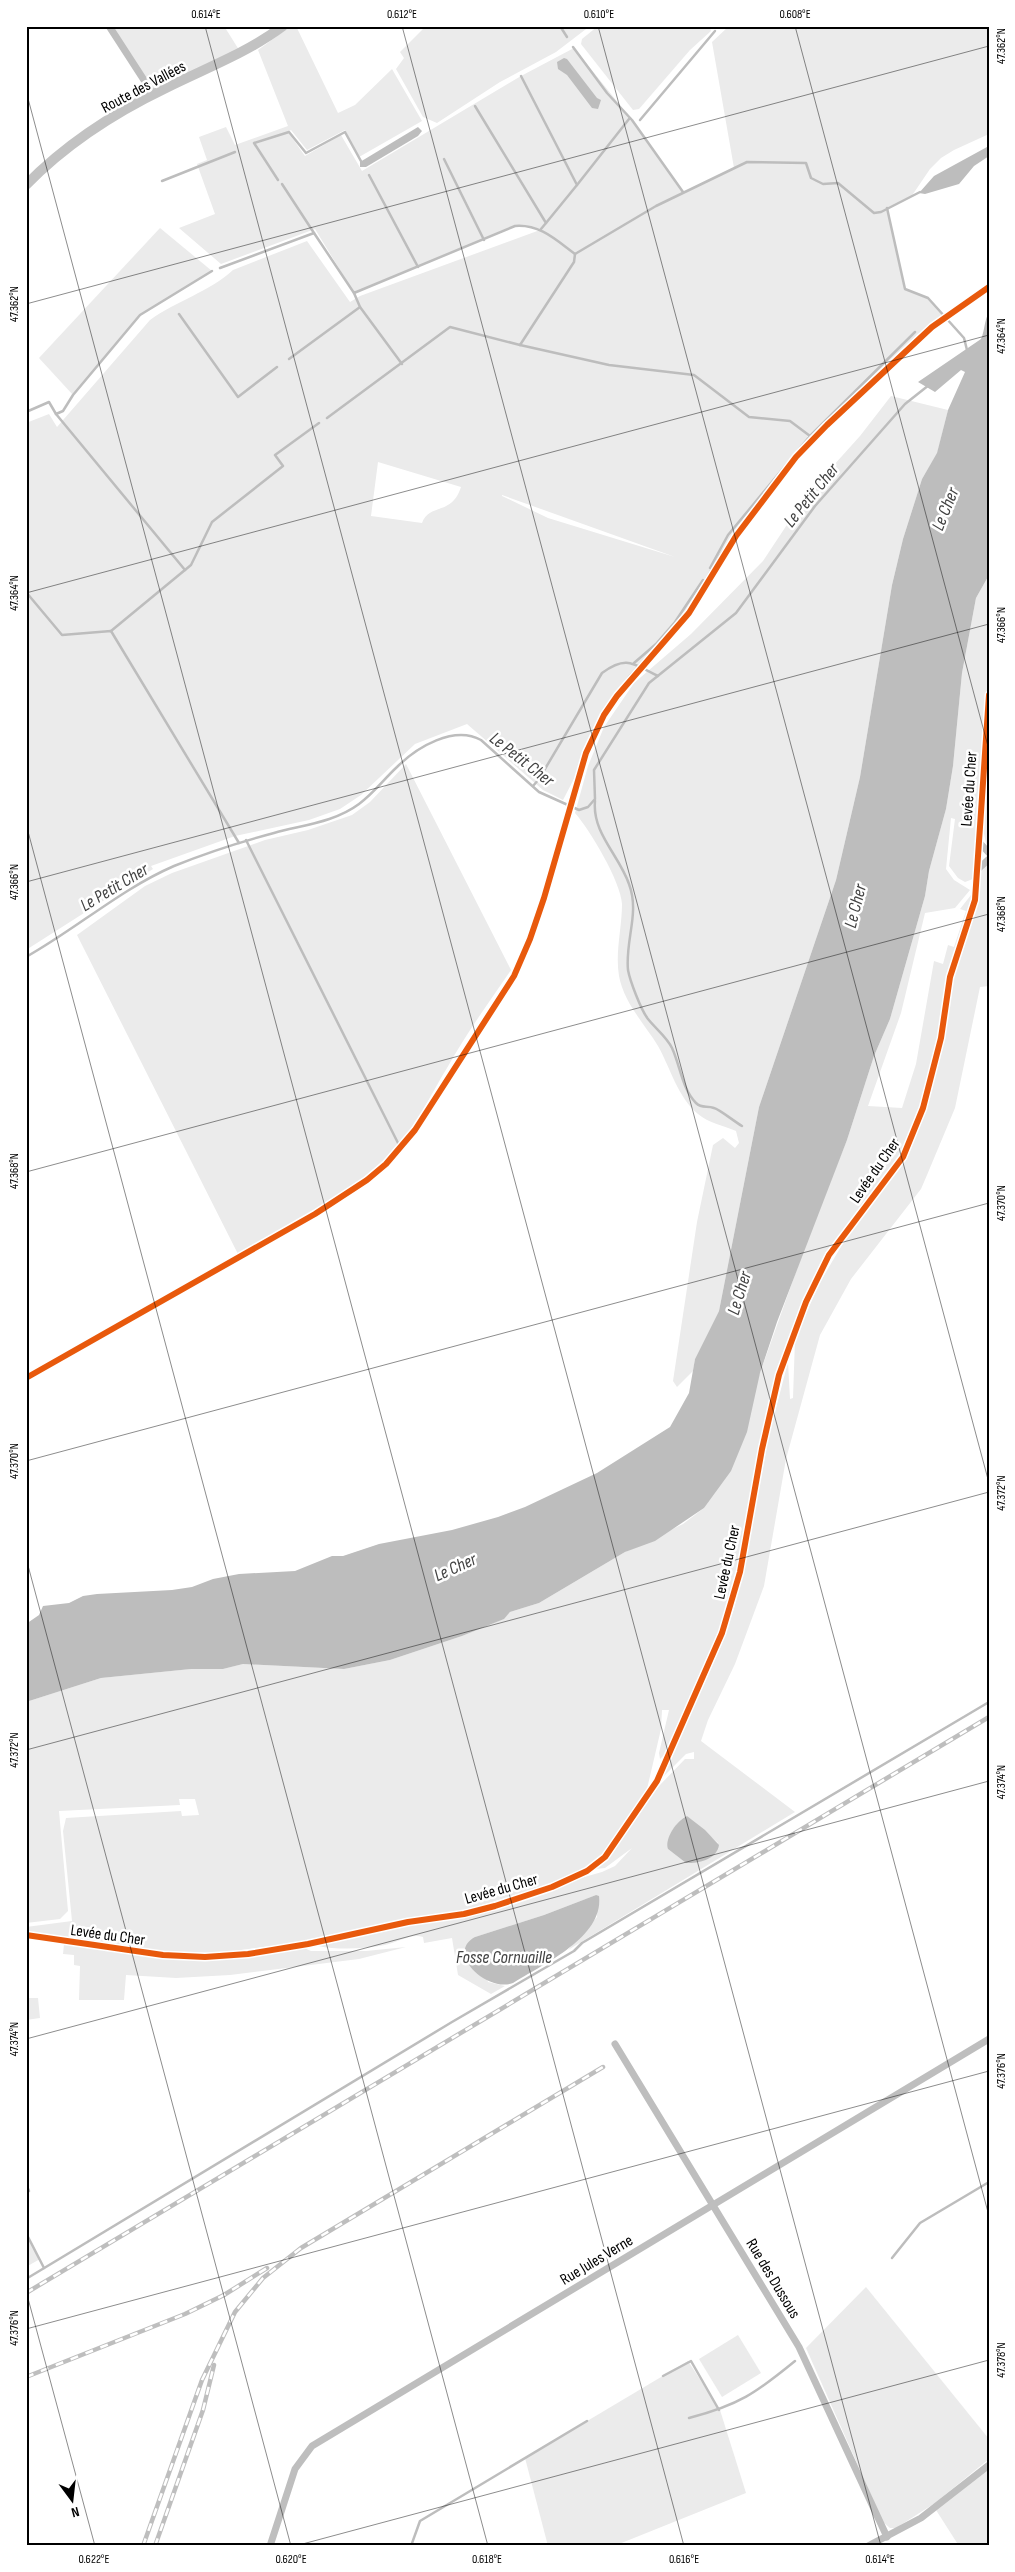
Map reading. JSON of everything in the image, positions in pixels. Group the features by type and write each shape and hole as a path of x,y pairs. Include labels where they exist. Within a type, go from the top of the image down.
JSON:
{"main road":[{"name":"Route des Vallées","path":"26,185 83,138 153,94 241,53 283,26"}],"street":[{"path":"109,26 153,94"},
{"path":"567,818 594,734 617,696 639,668 689,613 736,536 796,457 827,425 932,327 989,287"},
{"name":"Levée du Cher","path":"26,1935 172,1956 214,1957 256,1952 494,1906 552,1887 587,1872 605,1857 657,1782 722,1633 740,1572 762,1449 777,1384 806,1302 829,1255 892,1173 914,1132 923,1108 941,1038 950,977 975,900 989,694"},
{"path":"979,842 989,853"},
{"path":"977,870 989,859"},
{"name":"Rue Jules Verne","path":"270,2546 295,2469 312,2446 989,2039"},
{"name":"Rue des Dussous","path":"615,2044 800,2347 887,2538"},
{"path":"868,2546 887,2538 921,2518 989,2465"}],"shaded area":[{"path":"109,26 224,26 241,53 153,94"},
{"path":"291,26 296,26 338,113 355,105 392,69 422,121 359,157 345,130 307,150 291,130 288,132 305,156 341,135 362,171 521,76 574,48 632,120 683,192 734,168 712,42 729,26 989,26 989,134 941,158 930,169 911,197 887,208 905,289 928,298 943,316 917,335 807,437 811,442 764,497 698,601 617,696 563,800 543,790 467,724 415,744 361,795 340,809 309,820 235,836 151,866 153,869 26,950 26,423 49,414 57,427 150,320 224,278 233,270 307,241 350,302 360,296 540,230 524,225 515,226 354,293 315,229 221,264 179,228 215,214 197,164 207,160 199,137 226,127 235,145 288,126 258,50","holes":["378,462 461,487 452,502 430,513 422,523 371,516","502,495 675,557 548,518"]},
{"path":"426,26 590,26 556,52 500,82 437,123 423,117 396,69 404,58 400,52"},
{"path":"598,26 709,26 711,31 690,50 639,109 633,110 581,44 582,39"},
{"path":"160,228 212,271 140,315 73,395 39,358"},
{"path":"891,396 948,410 937,454 922,479 903,539 892,585 860,777 836,880 759,1107 719,1311 695,1359 693,1371 677,1387 673,1381 697,1222 713,1145 723,1138 735,1148 739,1143 736,1131 702,1117 685,1100 658,1046 625,995 618,967 622,904 620,894 604,857 589,831 575,813 588,766 604,727 634,683 691,634 763,561 806,496 860,436"},
{"path":"989,575 989,681 984,712 973,879 965,882 958,878 949,866 955,819 951,818 946,869 954,880 970,890 955,908 925,913 901,1013 868,1106 902,1108 916,1064 934,961 943,964 948,945 954,947 966,911 960,909 971,895 925,1095 902,1152 832,1245 790,1336 784,1353 738,1567 718,1636 667,1752 660,1759 659,1753 669,1710 662,1710 661,1729 647,1789 607,1849 594,1862 574,1874 538,1888 465,1910 408,1919 287,1944 219,1953 164,1952 26,1932 26,1927 72,1921 63,1831 66,1818 181,1811 182,1816 199,1815 195,1799 179,1799 180,1805 59,1811 68,1911 60,1919 26,1923 26,1702 101,1678 191,1669 223,1669 243,1664 344,1669 390,1660 462,1636 503,1619 510,1612 539,1603 625,1552 683,1524 704,1508 760,1373 813,1224 847,1140 874,1056 890,1019 925,896 929,871 946,809 953,766 962,673 976,598"},
{"path":"989,733 989,848 986,844 983,828"},
{"path":"406,764 511,970 462,1043 418,1118 398,1145 363,1178 323,1206 238,1254 77,935 145,886 172,873 265,840 308,830 352,815 370,802"},
{"path":"989,862 989,986 980,987 955,1108 921,1189 851,1279 820,1335 786,1459 764,1586 735,1664 708,1720 701,1741 795,1812 568,1950 597,1917 596,1895 544,1915 475,1937 488,1982 505,1986 491,1994 458,1975 452,1938 424,1943 423,1937 414,1936 390,1944 360,1948 318,1946 433,1920 602,1872 615,1866 632,1848 605,1868 595,1869 618,1845 658,1787 685,1759 694,1759 694,1752 686,1754 662,1778 721,1646 734,1609 744,1569 769,1435 788,1362 790,1399 793,1398 795,1339 819,1284 846,1238 900,1168 923,1117 942,1048 950,989 976,908 981,871","holes":["687,1816 718,1843 707,1859 686,1863 668,1849 673,1830 679,1821"]},
{"path":"64,1944 181,1959 304,1948 311,1951 366,1951 406,1947 359,1959 230,1975 176,1978 126,1975 124,2000 79,2000 80,1966 74,1965 74,1955 63,1954"},
{"path":"26,1998 38,1998 40,2018 26,2020"},
{"path":"26,2232 40,2259 26,2267"},
{"path":"866,2287 989,2439 989,2459 935,2503 896,2528 890,2528 883,2522 806,2348"},
{"path":"738,2335 761,2373 722,2397 699,2359"},
{"path":"688,2361 720,2410 746,2493 614,2546 548,2546 525,2458"},
{"path":"989,2468 989,2546 959,2546 936,2510"}],"water":[{"path":"564,58 567,59 597,98 601,100 598,109 592,108 567,75 558,69 557,62"},
{"path":"418,127 422,131 418,136 366,167 360,167 360,162"},
{"path":"989,143 989,156 974,166 959,184 925,194 919,193 934,176 987,147"},
{"name":"Le Cher","path":"989,312 989,575 976,598 962,673 953,766 946,809 929,871 925,896 890,1019 874,1056 847,1140 777,1322 760,1373 747,1432 731,1471 704,1508 655,1541 625,1552 539,1603 510,1612 504,1619 462,1636 390,1660 344,1669 243,1664 223,1669 191,1669 101,1678 26,1702 26,1624 39,1615 43,1606 69,1603 83,1596 97,1594 172,1590 192,1587 213,1579 239,1574 295,1571 332,1556 343,1556 379,1544 452,1530 498,1517 525,1507 597,1473 670,1427 689,1393 695,1359 719,1311 759,1107 836,880 860,777 892,585 903,539 922,479 937,453 948,410 965,372 961,370 935,392 918,382 981,339"},
{"path":"687,1816 705,1830 719,1845 715,1854 706,1860 686,1863 668,1849 668,1840 672,1830 679,1821"},
{"name":"Fosse Cornuaille","path":"596,1895 599,1896 598,1911 592,1925 581,1937 554,1959 513,1983 503,1985 492,1982 473,1970 467,1961 465,1952 467,1944 475,1937 544,1915"}],"waterway":[{"path":"560,26 567,37"},
{"path":"640,120 715,31"},
{"path":"573,47 607,93 632,120 683,192"},
{"path":"521,76 577,185 546,223"},
{"path":"475,106 546,223 541,229"},
{"path":"577,185 629,119"},
{"path":"278,180 254,143 289,132 306,153 345,132 362,163"},
{"path":"162,181 235,152"},
{"path":"444,159 484,240"},
{"path":"220,268 314,233 354,293 515,226 540,230 575,254 656,206 747,162 806,163 811,178 823,184 838,183 874,213 881,212 920,192"},
{"path":"369,175 418,267"},
{"path":"282,184 314,233"},
{"path":"887,208 905,289 928,298 964,338 967,350"},
{"path":"327,418 450,327 520,345 574,262 575,254"},
{"path":"26,412 49,402 56,414 63,411 73,395 140,315 212,271"},
{"path":"354,293 360,307"},
{"path":"289,359 360,307 402,364"},
{"path":"179,314 238,397 277,367"},
{"path":"520,345 609,365 694,375 749,417 790,421 810,436 915,332"},
{"name":"Le Petit Cher","path":"26,957 154,875 211,852 329,819 350,810 374,791 405,759 436,740 459,735 481,740 539,792 579,810 588,807 595,799 594,770 649,683 736,613 815,506 905,404 929,385"},
{"path":"56,414 185,570"},
{"path":"111,631 191,565 212,522 283,466 275,455 319,423"},
{"path":"710,568 728,535 810,436"},
{"path":"634,663 656,644 675,622 703,580"},
{"path":"26,592 62,635 111,631 239,843"},
{"path":"533,786 602,673 618,664 630,663 658,676"},
{"path":"595,801 595,813 602,834 625,873 632,895 633,916 628,948 628,970 639,1002 645,1015 670,1044 684,1084 691,1097 700,1106 716,1109 742,1126"},
{"path":"246,840 399,1145"},
{"path":"26,2279 452,2022 574,1951 582,1943 989,1702"},
{"path":"892,2258 920,2223 989,2182"},
{"path":"26,2184 29,2191 26,2192"},
{"path":"26,2233 44,2268"},
{"path":"663,2376 691,2361 719,2410"},
{"path":"689,2418 721,2408 746,2397 769,2382 795,2361"},
{"path":"411,2546 420,2521 587,2421"}],"railway":[{"path":"26,2293 989,1717"},
{"path":"143,2546 202,2380 235,2312 263,2278 301,2248 603,2067"},
{"path":"26,2377 185,2314 224,2295 267,2268"},
{"path":"155,2546 203,2410 214,2365"}],"cycle path":[{"path":"26,1378 315,1214 367,1180 386,1164 415,1130 514,976 530,939 544,898 586,753 604,715 617,696 689,613 736,536 796,457 827,425 932,327 989,287"},
{"path":"26,1935 163,1955 205,1957 248,1954 308,1944 408,1922 464,1914 495,1906 552,1887 587,1871 605,1857 657,1781 722,1633 740,1572 762,1449 779,1375 806,1302 829,1255 903,1157 923,1108 941,1038 950,977 975,900 989,695"}]}
